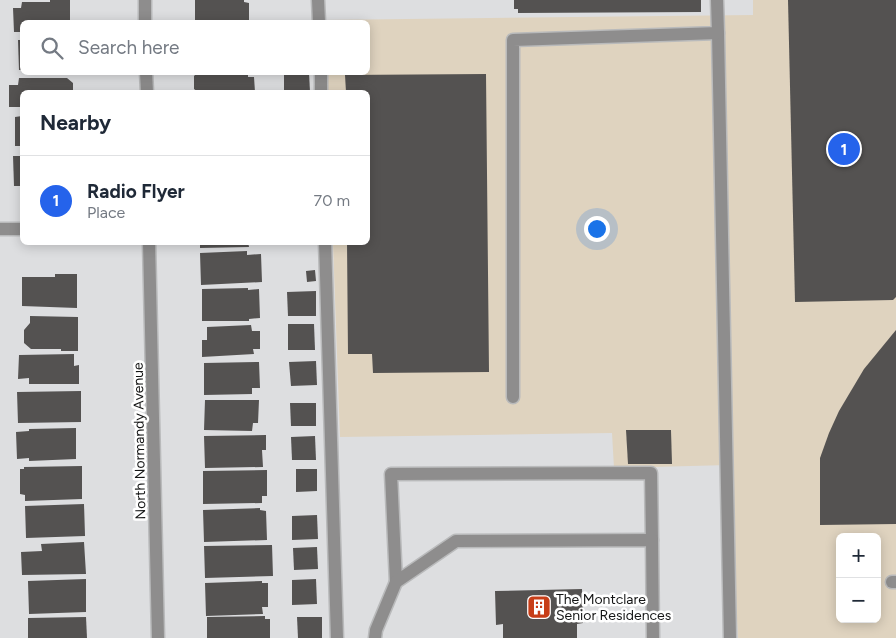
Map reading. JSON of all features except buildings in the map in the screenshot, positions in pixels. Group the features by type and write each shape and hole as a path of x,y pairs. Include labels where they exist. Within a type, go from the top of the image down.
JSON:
{"street":[{"path":"145,0 145,20"},
{"path":"318,0 319,20"},
{"path":"718,0 730,638"},
{"path":"513,398 514,40 718,33"},
{"path":"146,75 146,90"},
{"path":"320,75 321,90"},
{"path":"0,229 20,229"},
{"name":"North Normandy Avenue","path":"150,245 158,638"},
{"path":"326,245 337,638"},
{"path":"375,638 376,630 396,582 391,474 651,473 653,638"},
{"path":"396,582 456,541 652,540"}],"shaded area":[{"path":"753,0 896,0 896,638 738,638 729,465 614,468 612,433 340,437 333,245 370,245 370,90 327,90 326,75 370,75 370,20 324,20 753,15"}],"place":[{"name":"Radio Flyer","path":"844,149"},
{"name":"The Montclare Senior Residences","path":"539,607"}]}
